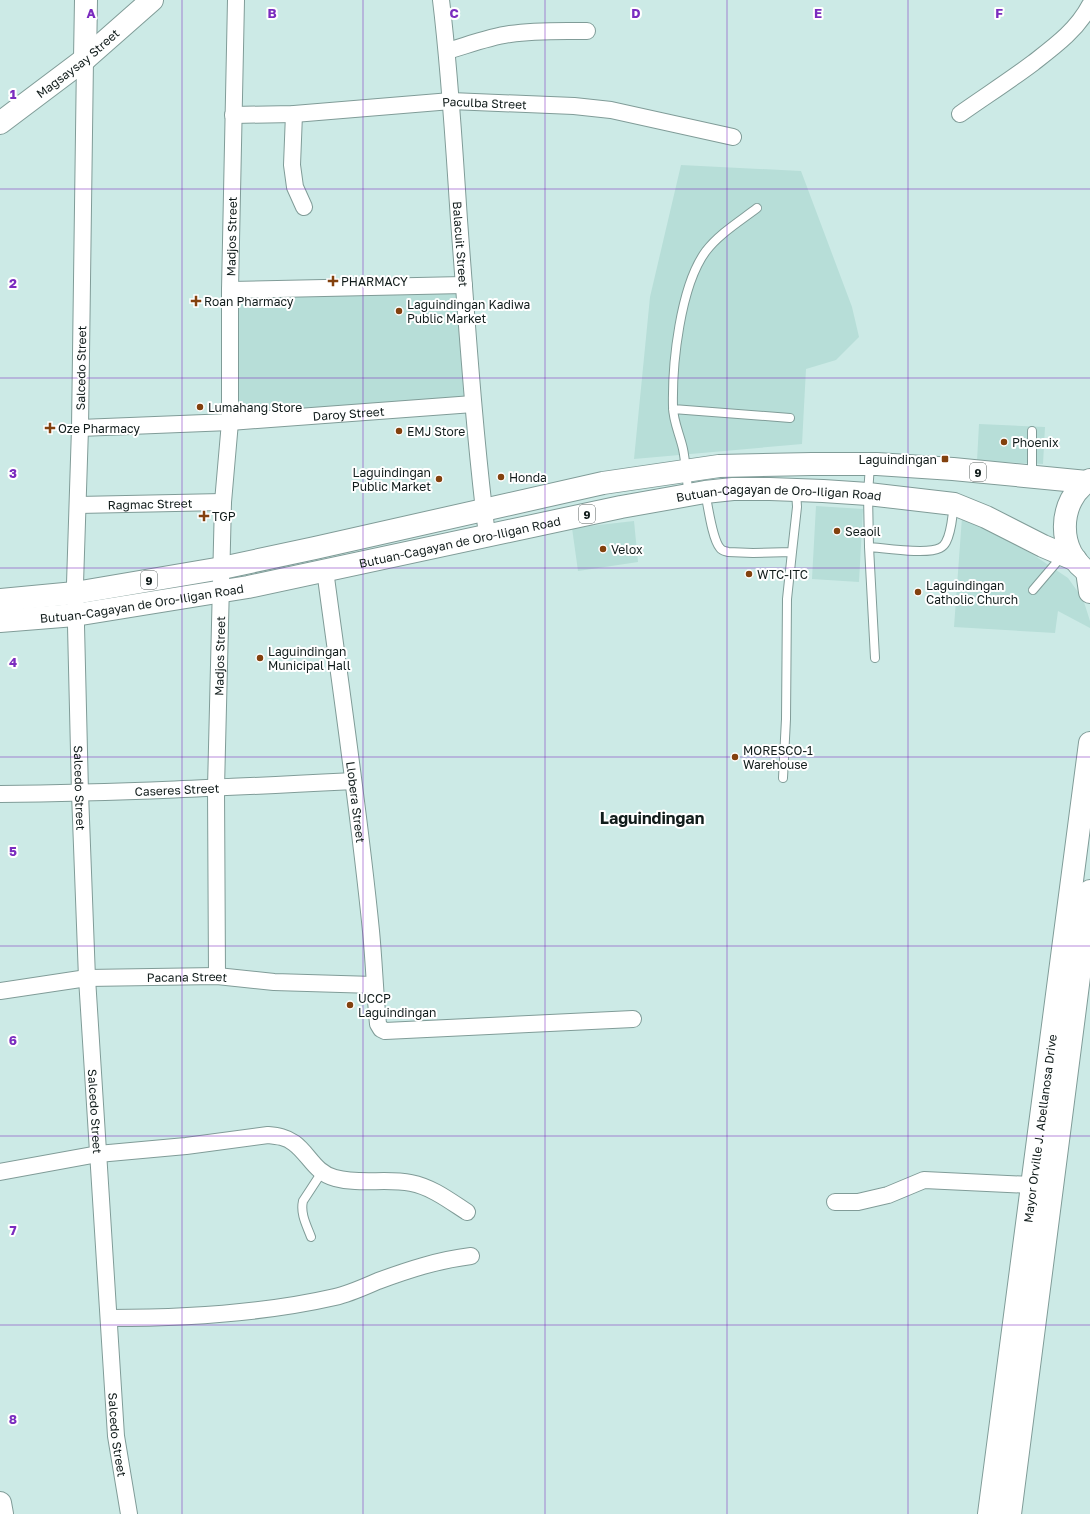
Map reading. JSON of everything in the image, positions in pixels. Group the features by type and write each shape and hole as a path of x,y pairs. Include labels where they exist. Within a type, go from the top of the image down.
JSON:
{"main road":[{"path":"85,59 86,0"},
{"name":"Magsaysay Street","path":"0,123 85,59 152,0"},
{"name":"Butuan-Cagayan de Oro-Iligan Road","path":"0,600 75,593 222,568 603,483 719,466 870,464 953,469 1088,481"},
{"name":"9","path":"1079,565 1069,548 1065,534 1065,519 1069,505 1076,492 1088,481"},
{"name":"Butuan-Cagayan de Oro-Iligan Road","path":"0,621 75,614 221,592 621,506 697,493 733,490 796,489 868,494 954,504 986,517 1079,565"},
{"path":"1079,565 1090,592"},
{"name":"Mayor Orville J. Abellanosa Drive","path":"989,1514 1090,743"},
{"name":"Mayor Orville J. Abellanosa Drive","path":"1010,1514 1090,891"},
{"path":"0,1503 2,1514"}],"street":[{"name":"Madjos Street","path":"217,976 216,788 223,502 230,422 230,290 236,0"},
{"name":"Balacuit Street","path":"441,0 447,51 479,475 487,535"},
{"path":"960,114 1048,52 1074,29 1090,5"},
{"path":"447,51 509,34 545,30 587,31"},
{"name":"Salcedo Street","path":"85,59 80,428 75,593 80,793 87,978 110,1318 116,1436 129,1514"},
{"name":"Paculba Street","path":"233,115 294,114 451,101 574,106 611,110 733,137"},
{"path":"294,114 292,166 295,187 304,207"},
{"path":"230,290 464,285"},
{"name":"Daroy Street","path":"80,428 230,422 473,404"},
{"name":"Ragmac Street","path":"78,505 223,502"},
{"name":"Llobera Street","path":"325,570 353,781 371,933 378,1024 381,1029 385,1031 632,1019"},
{"name":"Caseres Street","path":"0,794 80,793 216,788 353,781"},
{"name":"Pacana Street","path":"0,991 87,978 217,976 274,982 374,985"},
{"path":"0,1172 98,1154 186,1146 268,1135 282,1136 294,1143 312,1164 322,1172 334,1178 410,1183 426,1187 468,1212"},
{"path":"835,1202 858,1202 881,1197 924,1180 1031,1185"},
{"path":"110,1318 164,1318 223,1315 294,1306 337,1297 430,1264 452,1258 471,1256"}],"lane":[{"path":"757,208 722,235 706,250 692,273 681,316 676,355 673,409 683,451 685,470 697,493 719,548 722,551 728,552 792,552"},
{"path":"673,409 790,418"},
{"path":"1032,431 1032,477"},
{"path":"870,464 868,494 869,547 875,658"},
{"path":"783,778 786,719 787,599 797,506 796,489"},
{"path":"869,547 911,550 931,550 940,548 946,543 948,537 954,504"},
{"path":"1033,590 1079,565"},
{"path":"311,1237 302,1212 303,1201 322,1172"}],"shaded area":[{"path":"681,165 801,171 852,307 859,337 836,360 806,369 802,444 634,459 650,297"},
{"path":"459,292 469,398 237,417 238,296"},
{"path":"979,424 1045,427 1043,464 977,461"},
{"path":"816,506 863,509 859,582 812,579"},
{"path":"962,517 1032,554 1068,578 1083,599 1090,621 1090,628 1058,611 1055,633 954,627"},
{"path":"634,521 638,562 578,571 572,528"}],"place":[{"name":"PHARMACY","path":"333,281"},
{"name":"Roan Pharmacy","path":"196,301"},
{"name":"Laguindingan Kadiwa Public Market","path":"399,311"},
{"name":"Lumahang Store","path":"200,407"},
{"name":"Oze Pharmacy","path":"50,428"},
{"name":"EMJ Store","path":"399,431"},
{"name":"Phoenix","path":"1004,442"},
{"name":"Laguindingan","path":"945,459"},
{"name":"Honda","path":"501,477"},
{"name":"Laguindingan Public Market","path":"439,479"},
{"name":"TGP","path":"204,516"},
{"name":"Seaoil","path":"837,531"},
{"name":"Velox","path":"603,549"},
{"name":"WTC-ITC","path":"749,574"},
{"name":"Laguindingan Catholic Church","path":"918,592"},
{"name":"Laguindingan Municipal Hall","path":"260,658"},
{"name":"MORESCO-1 Warehouse","path":"735,757"},
{"name":"UCCP Laguindingan","path":"350,1005"}],"district":[{"name":"Laguindingan","path":"652,818"}]}
